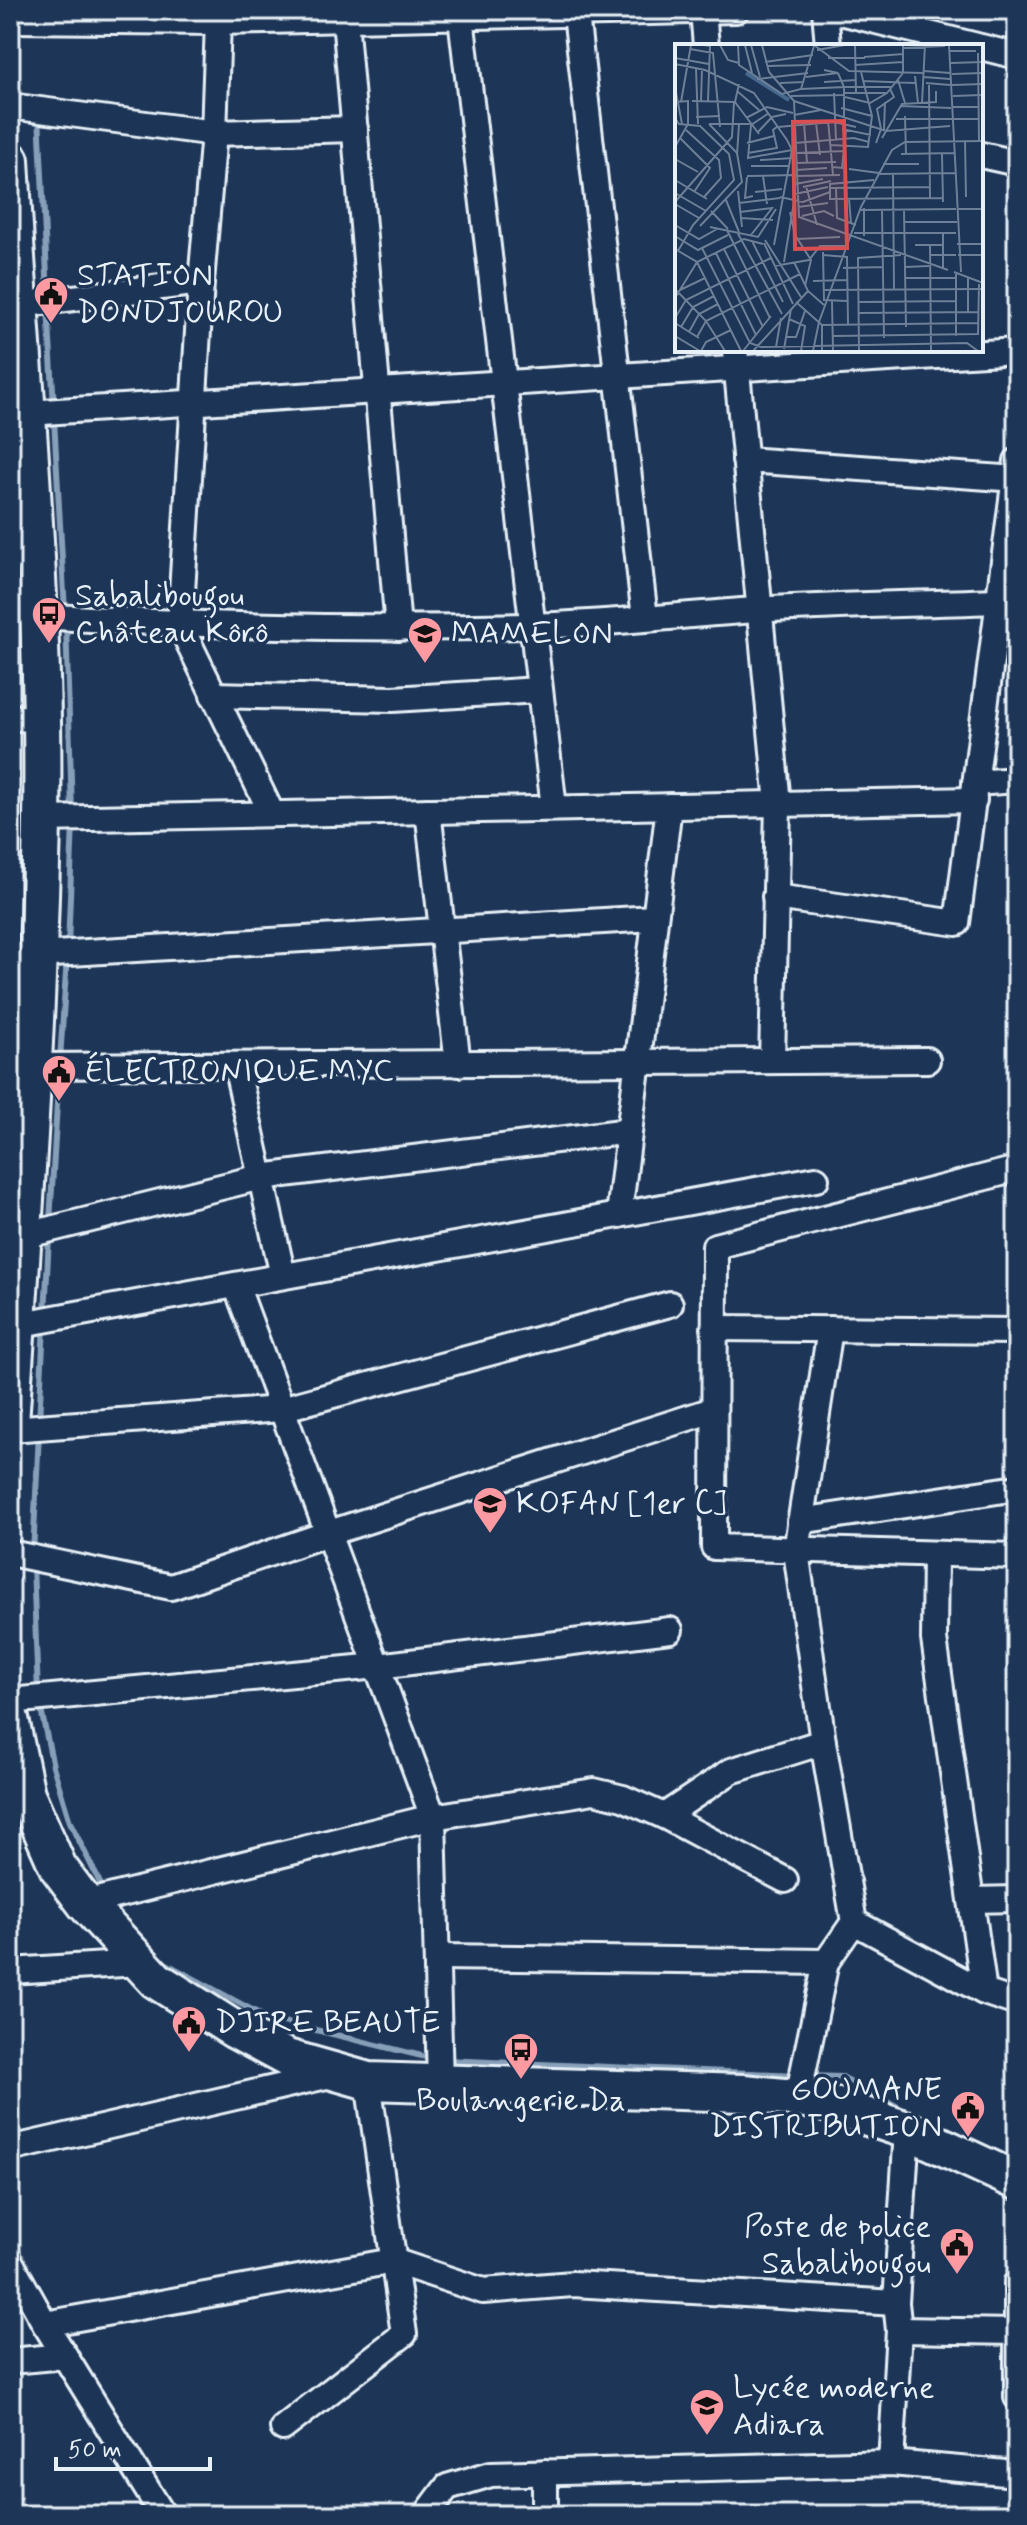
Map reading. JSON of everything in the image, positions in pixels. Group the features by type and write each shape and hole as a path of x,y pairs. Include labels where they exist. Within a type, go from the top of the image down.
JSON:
{"main road":[{"path":"10,160 27,413 23,557 38,616 25,719 42,819 37,955 26,1055 23,1236 15,1273 16,1325 10,1426"},
{"path":"10,1719 26,1794 58,1867 85,1903 156,1980 235,2030 287,2058 354,2077 816,2100 907,2130 1017,2181"}],"street":[{"path":"703,10 706,44"},
{"path":"10,20 218,22 254,16 345,19 736,10"},
{"path":"825,10 828,44"},
{"path":"832,10 971,44"},
{"path":"576,14 645,618"},
{"path":"461,17 554,808"},
{"path":"345,19 398,628"},
{"path":"218,22 214,133 201,282 180,625 272,814"},
{"path":"983,47 1017,56"},
{"path":"10,106 214,133 355,129"},
{"path":"983,155 1017,163"},
{"path":"18,305 201,282"},
{"path":"983,352 1017,351"},
{"path":"27,413 617,376 736,359 977,352"},
{"path":"736,359 778,804 772,1061"},
{"path":"745,460 1016,473 957,923 775,897"},
{"path":"38,616 180,625 531,626 759,610 999,601"},
{"path":"213,695 393,699 538,690"},
{"path":"42,819 778,804 974,792 1017,780"},
{"path":"619,1215 669,806"},
{"path":"428,811 458,1064"},
{"path":"37,955 654,918"},
{"path":"26,1055 236,1065 927,1060"},
{"path":"236,1065 283,1276"},
{"path":"23,1236 261,1177 629,1131"},
{"path":"1017,1169 715,1246 713,1410 714,1547 1017,1556"},
{"path":"16,1325 816,1179"},
{"path":"236,1285 433,1817 440,2083"},
{"path":"10,1426 281,1409 670,1304"},
{"path":"714,1328 1017,1331"},
{"path":"798,2097 826,1962 854,1922 823,1742 796,1551 830,1329"},
{"path":"10,1553 171,1587 713,1410"},
{"path":"800,1521 1017,1488"},
{"path":"935,1554 934,1639 984,1992"},
{"path":"10,1701 378,1666 670,1630"},
{"path":"664,1816 731,1771 823,1742"},
{"path":"85,1903 433,1817 594,1791 623,1798 664,1816 785,1880"},
{"path":"971,1900 1017,1899"},
{"path":"854,1922 984,1992 1017,2003"},
{"path":"437,1957 826,1962"},
{"path":"10,1971 139,1963"},
{"path":"10,2149 354,2077 393,2261 404,2334 283,2428"},
{"path":"891,2463 899,2330 896,2303 907,2130"},
{"path":"10,2261 45,2324 163,2515"},
{"path":"45,2324 393,2261 483,2291 573,2284 896,2303"},
{"path":"1017,2282 1017,2397"},
{"path":"899,2330 1016,2332"},
{"path":"10,2361 65,2356"},
{"path":"426,2515 447,2487 491,2474 891,2463 1017,2474"},
{"path":"545,2472 545,2515"}],"waterway":[{"path":"39,115 48,296"},
{"path":"48,307 54,407"},
{"path":"54,419 65,611"},
{"path":"66,622 72,811"},
{"path":"68,947 73,822"},
{"path":"60,1059 67,958"},
{"path":"50,1222 59,1070"},
{"path":"45,1314 49,1237"},
{"path":"39,1422 44,1325"},
{"path":"33,1554 39,1433"},
{"path":"33,1565 38,1694"},
{"path":"40,1705 53,1766 70,1822 105,1893"},
{"path":"161,1961 267,2018 434,2059"},
{"path":"445,2060 797,2075"},
{"path":"809,2076 842,2077 909,2113"}],"place":[{"name":"STATION DONDJOUROU","path":"51,325"},
{"name":"Sabalibougou Château Kôrô","path":"49,645"},
{"name":"MAMELON","path":"425,665"},
{"name":"ÉLECTRONIQUE MYC","path":"59,1103"},
{"name":"KOFAN [1er C]","path":"490,1535"},
{"name":"DJIRE BEAUTE","path":"189,2054"},
{"name":"Boulangerie Da","path":"521,2081"},
{"name":"GOUMANE DISTRIBUTION","path":"968,2139"},
{"name":"Poste de police Sabalibougou","path":"957,2276"},
{"name":"Lycée moderne Adiara","path":"707,2437"}]}
